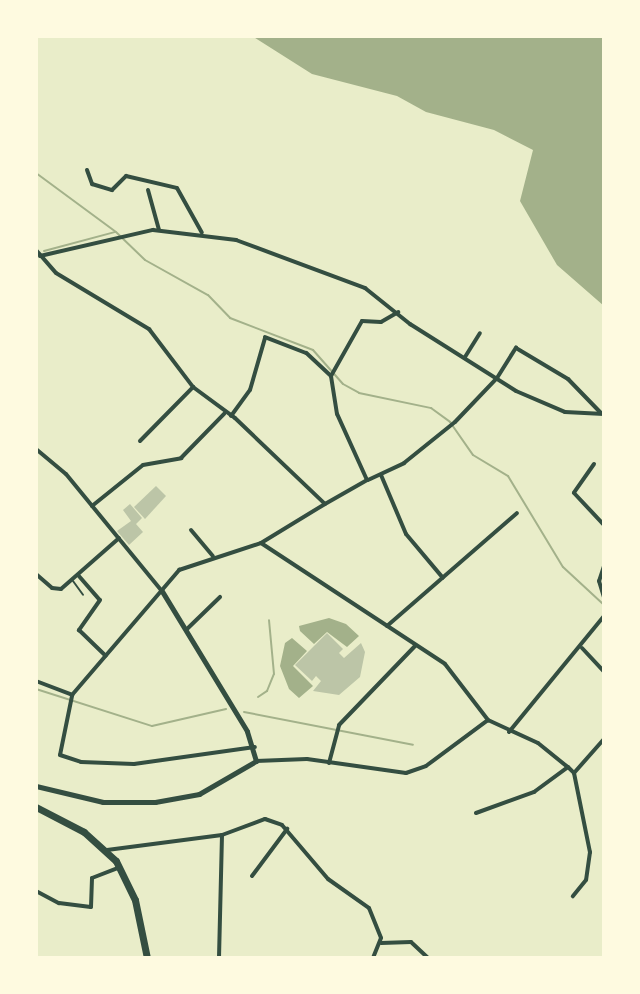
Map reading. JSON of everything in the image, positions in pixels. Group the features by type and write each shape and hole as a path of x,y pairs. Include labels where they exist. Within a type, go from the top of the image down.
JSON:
{"main road":[{"path":"36,807 79,828 107,850 120,868 135,900 147,958"}],"street":[{"path":"87,170 92,184 112,190 126,176 177,188 202,233"},
{"path":"148,190 159,230"},
{"path":"40,256 159,230 202,233 249,244 365,288 497,378 565,412 603,414"},
{"path":"36,250 56,273 149,329 193,387 325,504"},
{"path":"332,375 339,369 362,321 381,322 398,312"},
{"path":"465,357 480,333"},
{"path":"92,506 143,465 181,458 228,415 250,390 265,336 306,353 332,375 337,414 367,480"},
{"path":"255,747 144,763 81,762 60,755 72,695 179,570 213,556 261,543 381,474 455,422 497,378 516,348 568,379 603,414"},
{"path":"140,441 193,387"},
{"path":"36,449 92,506 162,591 255,747 256,761"},
{"path":"594,464 574,493 604,525"},
{"path":"381,474 406,534 443,578"},
{"path":"387,626 517,513"},
{"path":"191,530 213,556"},
{"path":"36,574 52,588 61,589 119,538"},
{"path":"261,543 457,674 488,720 538,743 574,773 590,852 586,880 573,896"},
{"path":"604,566 599,581 604,597"},
{"path":"78,575 100,600 79,630 106,656"},
{"path":"187,629 220,597"},
{"path":"509,732 582,648 604,616"},
{"path":"329,763 339,725 415,646"},
{"path":"582,648 604,672"},
{"path":"36,681 72,695"},
{"path":"36,786 103,802 155,802 199,794 256,761 329,763 413,772 488,720"},
{"path":"574,773 604,740"},
{"path":"476,813 534,792 568,767"},
{"path":"107,850 222,835 265,819 287,829 328,879 367,905 381,943 373,958"},
{"path":"252,876 287,829"},
{"path":"219,958 222,835"},
{"path":"36,891 59,903 91,907 92,878 120,868"},
{"path":"381,943 411,942 428,958"}],"lane":[{"path":"72,580 83,595"},
{"path":"61,589 64,597"}],"shaded area":[{"path":"252,36 604,36 604,306 557,265 520,201 533,150 494,130 426,112 397,96 312,74"},
{"path":"329,618 346,624 359,636 347,647 327,632 314,644 300,631 299,626"},
{"path":"292,638 307,651 293,666 313,686 299,698 289,689 280,666 285,643"}],"building":[{"path":"156,486 166,496 145,519 134,507"},
{"path":"130,504 142,518 136,524 143,532 129,545 117,531 131,521 123,510"},
{"path":"327,633 343,649 339,653 344,658 361,643 365,652 360,677 339,695 313,691 321,681 316,676 312,681 295,665"}],"waterway":[{"path":"36,173 116,232 145,260 208,295 230,318 313,350 343,384 359,393 431,408 450,422 473,455 508,476 563,567 604,605"},
{"path":"44,251 115,232"},
{"path":"258,697 267,691 274,674 269,620"},
{"path":"36,689 152,726 226,709"},
{"path":"244,712 413,745"}]}
